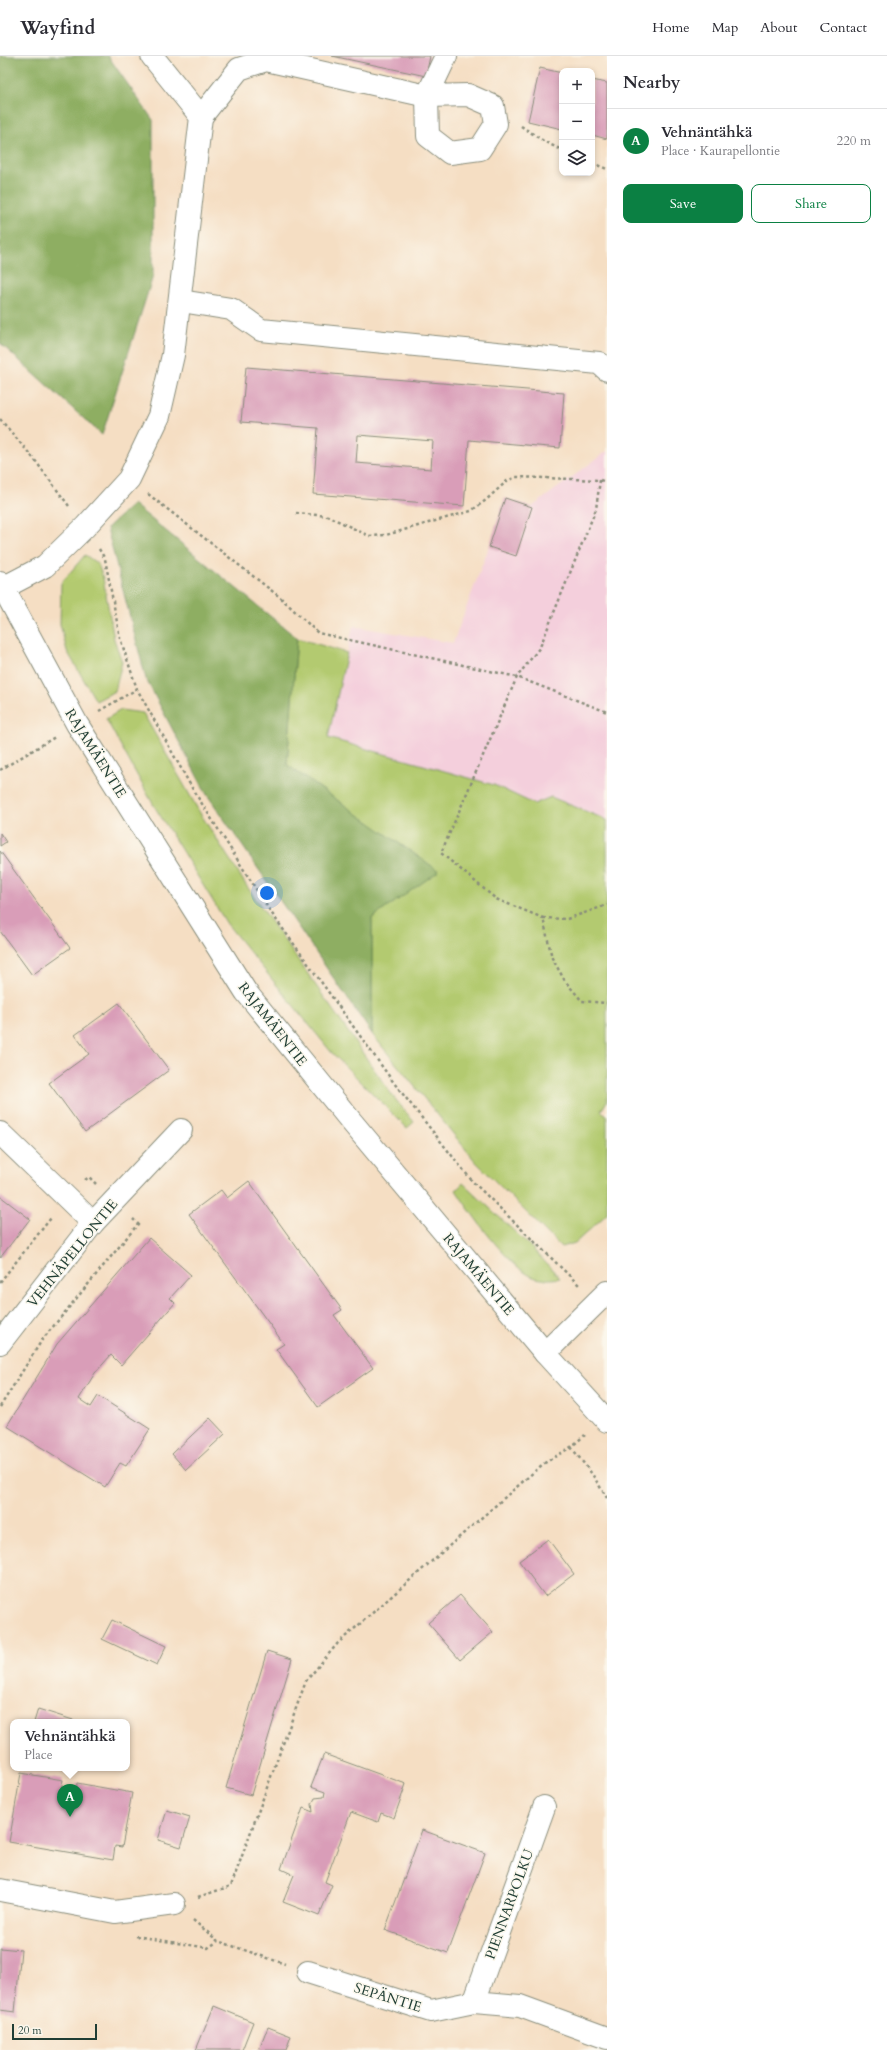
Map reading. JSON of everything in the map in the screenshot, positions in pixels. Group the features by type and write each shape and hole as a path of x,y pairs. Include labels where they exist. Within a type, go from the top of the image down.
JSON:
{"street":[{"path":"152,56 182,91 201,117"},
{"path":"1,585 44,566 85,527 129,479 159,416 173,355 181,301 201,117 239,70 266,60 426,96 468,95 493,106 496,124 480,149 450,153 428,136 426,96 446,56"},
{"path":"181,301 231,309 261,330 599,364 607,370"},
{"name":"RAJAMÄENTIE","path":"1,585 77,724 246,992 351,1121 545,1352 606,1420"},
{"name":"VEHNÄPELLONTIE","path":"0,1343 93,1223 181,1130"},
{"path":"0,1133 93,1223"},
{"path":"545,1352 602,1298"},
{"name":"PIENNARPOLKU","path":"474,2002 544,1807"},
{"path":"0,1890 115,1912 174,1904"},
{"name":"SEPÄNTIE","path":"308,1972 431,2011 474,2002 520,2006 607,2038"}],"path":[{"path":"493,106 545,142 559,149"},
{"path":"595,164 607,170"},
{"path":"0,419 34,458 85,527 106,559 120,638 137,689 192,788 270,911 394,1083 473,1182 528,1234 602,1298"},
{"path":"296,513 328,516 340,520 369,536 386,535 471,511 507,481 516,477 600,480 607,482"},
{"path":"129,479 281,598 318,634 517,678 607,712"},
{"path":"600,480 596,509 540,647 517,678 441,853 496,899 543,918 567,919 607,905"},
{"path":"543,918 552,958 564,981 582,1000 607,1003"},
{"path":"0,1282 68,1198 89,1177"},
{"path":"0,1407 42,1340 138,1224"},
{"path":"174,1904 232,1886 306,1681 333,1649 543,1464 571,1447 606,1420"},
{"path":"571,1447 592,1474 607,1498"},
{"path":"174,1904 218,1941 308,1972"}],"shaded area":[{"path":"607,451 607,837 494,785 328,738 353,626 453,643 489,547 516,556 532,507"}],"green space":[{"path":"0,56 108,56 153,120 153,276 102,435 0,343"},
{"path":"133,504 297,638 287,765 439,871 372,918 372,1034 206,793 146,679 107,528"},
{"path":"85,555 98,564 103,578 114,639 122,662 115,691 96,701 67,651 60,624 61,583"},
{"path":"297,638 347,653 328,738 494,785 534,804 551,797 607,820 607,1101 601,1111 607,1115 607,1214 575,1243 561,1247 476,1162 372,1034 372,918 438,871 287,765"},
{"path":"121,710 143,713 200,813 246,885 392,1095 414,1122 407,1128 332,1053 227,924 153,804 106,719"},
{"path":"463,1183 530,1246 560,1278 536,1278 515,1265 492,1240 456,1190"}],"building":[{"path":"332,56 430,56 426,76"},
{"path":"540,68 559,72 559,128 528,121"},
{"path":"595,81 607,83 607,139 595,136"},
{"path":"246,367 564,393 560,448 469,440 464,506 313,494 318,428 241,422","holes":["358,435 433,441 431,469 356,463"]},
{"path":"505,498 532,507 516,556 489,547"},
{"path":"0,833 6,842 0,846"},
{"path":"0,851 70,948 32,975 0,931"},
{"path":"119,1003 169,1070 85,1132 49,1083 89,1054 75,1035"},
{"path":"249,1181 342,1310 334,1315 373,1368 318,1407 276,1349 284,1344 189,1214 221,1190 227,1198"},
{"path":"0,1196 30,1219 0,1258"},
{"path":"149,1238 191,1275 170,1298 175,1303 121,1365 111,1355 95,1373 79,1399 91,1407 98,1396 150,1429 126,1466 120,1463 105,1487 7,1426 57,1344"},
{"path":"210,1418 225,1434 186,1470 172,1454"},
{"path":"548,1539 574,1574 545,1596 519,1561"},
{"path":"460,1595 493,1632 460,1660 428,1623"},
{"path":"112,1620 166,1646 157,1665 102,1639"},
{"path":"267,1651 292,1659 251,1795 226,1788"},
{"path":"38,1709 70,1719 35,1719"},
{"path":"324,1754 406,1784 394,1818 381,1813 378,1822 351,1812 325,1882 332,1885 319,1916 283,1902 294,1875 281,1869 303,1808 313,1812 312,1804 315,1798 324,1797 325,1792 311,1787"},
{"path":"21,1773 63,1780 61,1789 76,1792 77,1783 132,1793 122,1847 115,1846 113,1860 9,1842"},
{"path":"167,1810 190,1817 181,1847 158,1840"},
{"path":"422,1830 485,1853 448,1953 385,1930"},
{"path":"0,1948 21,1950 15,2012 0,2010"},
{"path":"214,2006 253,2022 242,2050 196,2050"},
{"path":"268,2027 291,2036 286,2050 259,2050"}],"place":[{"name":"Vehnäntähkä","path":"70,1817"}]}
